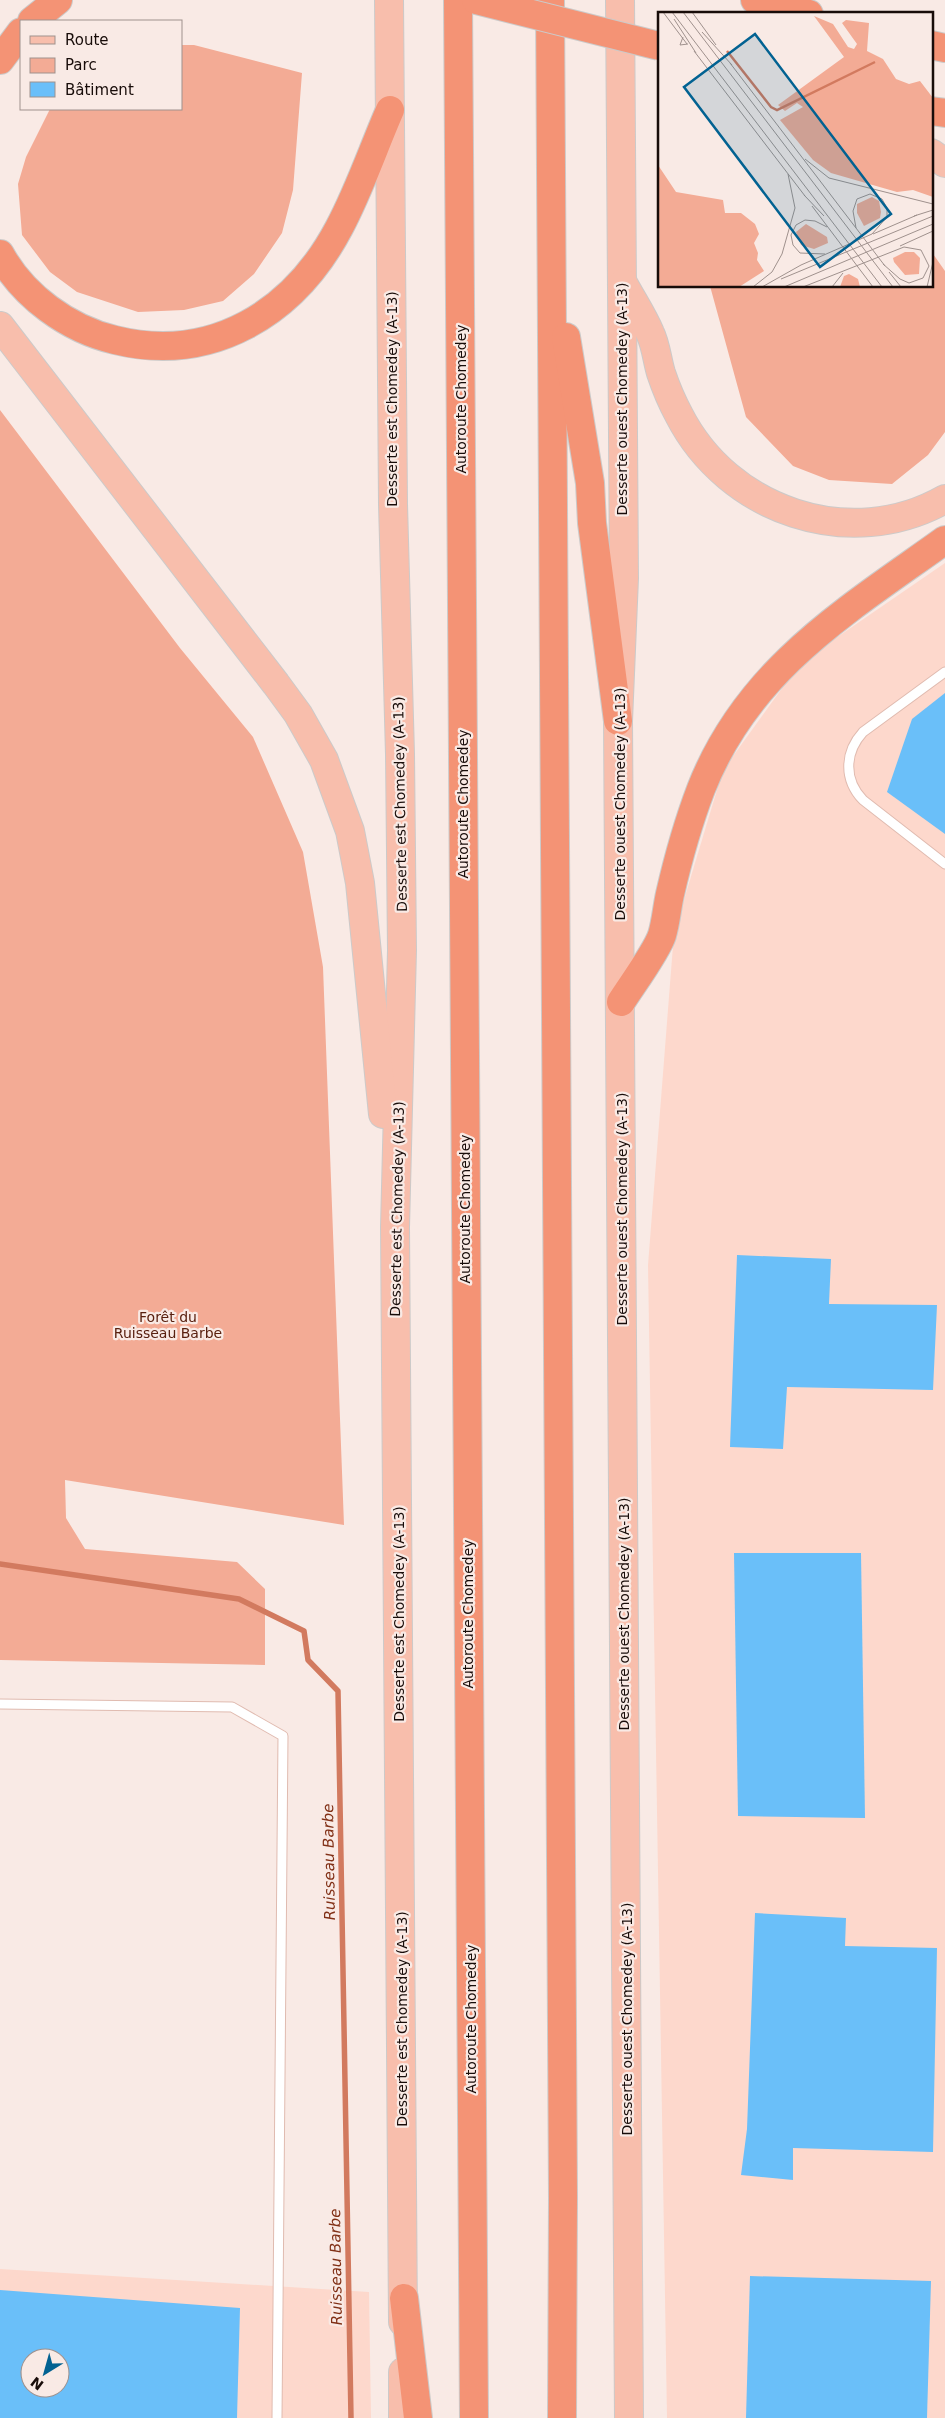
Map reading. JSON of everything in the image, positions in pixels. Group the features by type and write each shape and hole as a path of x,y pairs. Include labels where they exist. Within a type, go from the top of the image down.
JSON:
{"highway":[{"path":"33,20 58,0"},
{"name":"Autoroute Chomedey","path":"458,0 474,2418"},
{"path":"476,0 658,46"},
{"path":"550,0 563,2187 562,2418"},
{"path":"755,0 801,12"},
{"path":"0,60 20,33"},
{"path":"932,45 945,48"},
{"path":"0,254 16,278 50,309 75,325 108,339 132,344 174,346 203,342 236,331 275,308 298,286 326,251 346,214 390,110"},
{"path":"932,111 945,114"},
{"path":"552,254 590,483 592,522 618,721"},
{"path":"621,1002 662,936 673,881 694,809 712,766 735,723 765,683 792,654 822,629 945,540"},
{"path":"404,2298 418,2418"}],"main road":[{"name":"Desserte est Chomedey (A-13)","path":"389,0 393,504 400,754 402,950 395,1227 404,2298 403,2418"},
{"name":"Desserte ouest Chomedey (A-13)","path":"620,0 624,578 618,721 629,2418"},
{"path":"932,155 945,164"},
{"path":"622,281 651,334 662,375 679,416 700,448 726,475 744,489 776,507 814,519 832,522 887,520 925,510 945,499"},
{"path":"0,326 276,684 311,736 335,785 350,831 360,883 395,1227"}],"lane":[{"path":"945,672 862,732 855,740 848,766 854,791 945,864"},
{"path":"0,1704 232,1707 283,1736 277,2418"}],"shaded area":[{"path":"945,563 945,2418 667,2418 648,1265 674,933 723,770 801,662"},
{"path":"0,2269 369,2292 371,2418 0,2418"}],"green space":[{"path":"182,45 194,45 302,73 293,190 282,233 254,274 223,301 184,310 138,312 77,292 50,272 22,235 18,184 26,157 50,110 182,110"},
{"path":"932,252 945,271 945,432 928,455 892,484 829,480 793,466 746,417 711,288 932,288"},
{"name":"Forêt du Ruisseau Barbe","path":"0,410 180,648 253,737 303,852 323,967 344,1525 65,1480 66,1518 85,1549 237,1562 265,1589 265,1665 0,1660"}],"building":[{"path":"945,693 945,834 887,792 912,719"},
{"path":"737,1255 831,1259 829,1304 937,1305 933,1390 787,1387 783,1449 730,1447"},
{"path":"734,1553 861,1553 865,1818 738,1816"},
{"path":"755,1913 846,1918 845,1946 937,1948 933,2152 793,2148 793,2180 741,2175 747,2129"},
{"path":"750,2276 931,2281 927,2418 746,2418"},
{"path":"0,2290 240,2308 237,2418 0,2418"}],"waterway":[{"name":"Ruisseau Barbe","path":"0,1564 239,1599 304,1631 308,1660 338,1691 351,2418"}]}
